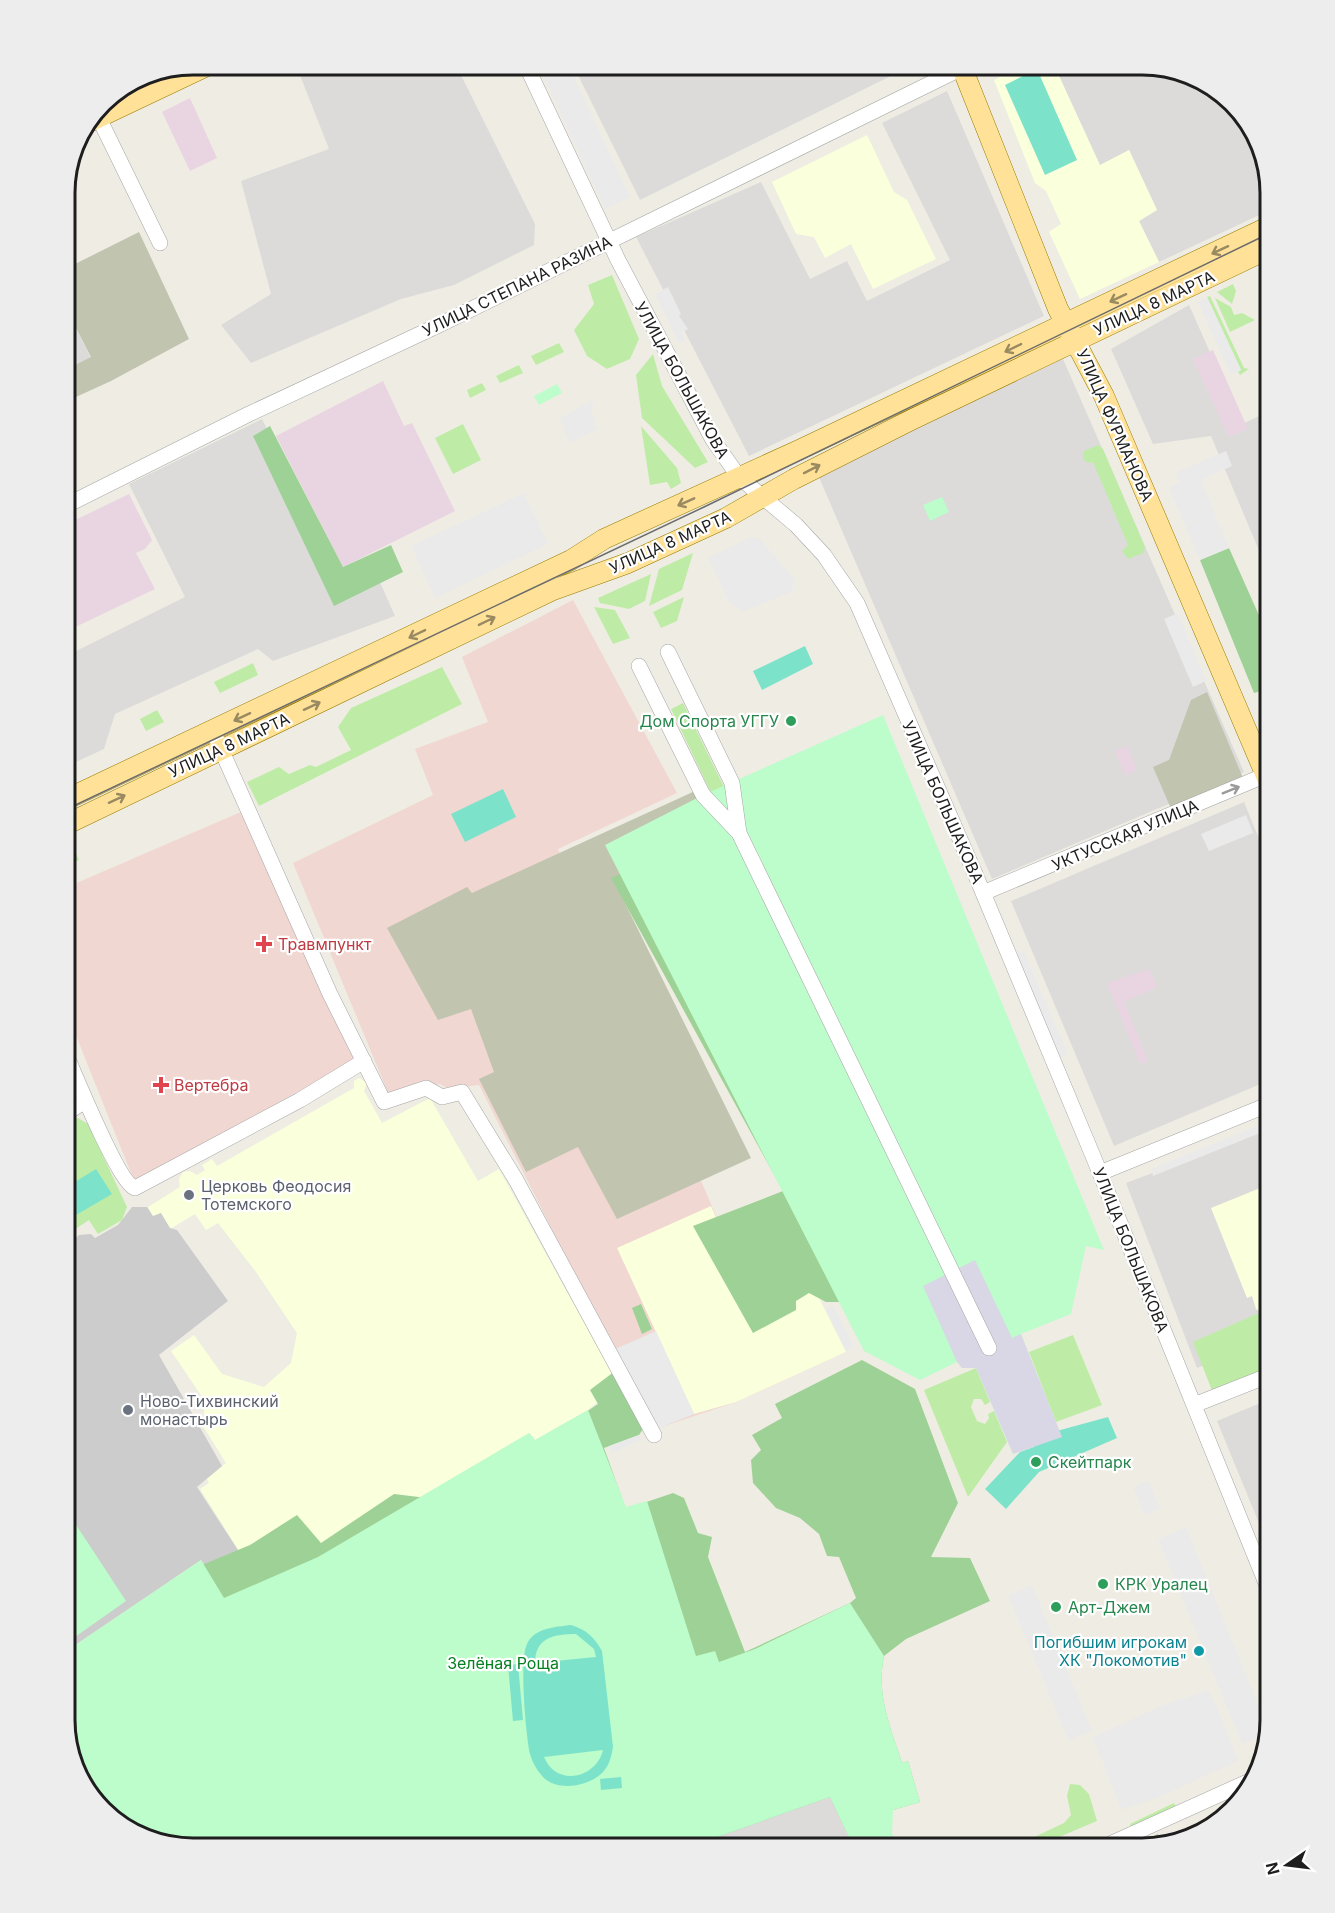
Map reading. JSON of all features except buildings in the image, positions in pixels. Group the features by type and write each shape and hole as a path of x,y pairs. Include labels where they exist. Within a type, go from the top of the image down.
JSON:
{"main road":[{"name":"УЛИЦА ФУРМАНОВА","path":"967,75 1025,230 1066,322 1119,430 1260,761"},
{"path":"111,109 184,76"},
{"name":"УЛИЦА 8 МАРТА","path":"75,819 217,740 571,560 604,539 1260,231"},
{"name":"УЛИЦА 8 МАРТА","path":"75,796 217,740 553,590 628,563 726,518 910,420 1260,253"}],"street":[{"name":"УЛИЦА БОЛЬШАКОВА","path":"531,75 608,240 693,405 740,477 761,498 796,525 824,555 857,603 983,893 1100,1173 1260,1568"},
{"name":"УЛИЦА СТЕПАНА РАЗИНА","path":"75,501 946,75"},
{"path":"98,124 160,243"},
{"path":"668,652 732,783 739,833"},
{"path":"639,666 703,795 739,833 989,1348"},
{"path":"217,740 330,994 384,1102 426,1088 442,1097 462,1092 494,1143 654,1435"},
{"name":"УКТУССКАЯ УЛИЦА","path":"983,893 1260,783"},
{"path":"75,1076 85,1101 129,1185 142,1186 300,1100 364,1061"},
{"path":"75,1108 85,1101"},
{"path":"1100,1173 1260,1108"},
{"path":"1194,1405 1260,1379"},
{"path":"1123,1838 1240,1785"}],"shaded area":[{"path":"300,75 461,75 535,224 534,245 454,285 401,299 251,363 221,325 271,294 241,181 329,149"},
{"path":"543,75 573,75 630,197 605,209"},
{"path":"578,75 893,75 640,200"},
{"path":"1004,75 1059,75 1100,165 1129,150 1157,210 1139,221 1159,262 1080,299 1049,232 1061,224 1046,191 1035,183 994,80"},
{"path":"1059,75 1149,75 1180,81 1220,104 1244,134 1251,148 1259,178 1260,215 1159,262 1139,221 1157,210 1129,150 1100,166"},
{"path":"947,91 1044,316 749,456 636,237 761,182 810,279 847,261 867,301 950,260 882,123"},
{"path":"190,98 217,158 190,171 162,112"},
{"path":"867,135 894,192 907,200 936,259 873,289 851,244 825,258 814,237 796,234 772,182"},
{"path":"139,232 189,339 75,397 75,365 91,357 75,326 75,264"},
{"path":"668,287 681,314 679,316 688,329 682,333 686,340 679,343 655,294"},
{"path":"1207,297 1241,370 1231,375 1198,302"},
{"path":"1189,305 1242,424 1260,416 1260,553 1211,436 1153,444 1111,349"},
{"path":"75,327 91,358 75,365"},
{"path":"1213,350 1248,429 1229,437 1193,359"},
{"path":"1063,359 1244,772 992,879 818,475"},
{"path":"383,381 404,426 412,423 455,511 343,567 276,436"},
{"path":"593,400 592,413 597,429 569,443 560,418"},
{"path":"262,419 340,578 371,562 395,616 273,661 258,649 115,714 104,749 75,762 75,652 185,597 129,484"},
{"path":"1226,451 1232,466 1201,480 1229,548 1200,560 1169,488 1180,483 1176,472"},
{"path":"524,493 548,544 435,598 411,546"},
{"path":"129,494 152,540 145,549 136,553 155,589 75,627 75,520"},
{"path":"751,537 760,539 794,579 792,592 744,611 729,602 708,558"},
{"path":"573,600 677,793 558,849 755,1306 846,1352 736,1402 662,1427 613,1350 479,1085 448,1089 440,1084 389,1095 293,863 433,795 415,749 488,722 462,657"},
{"path":"1178,613 1206,681 1193,687 1164,619"},
{"path":"1207,692 1243,778 1172,811 1153,767 1169,760 1191,700"},
{"path":"1127,746 1137,770 1125,775 1115,751"},
{"path":"695,791 714,831 613,879 751,1158 617,1219 578,1147 526,1172 479,1079 494,1072 471,1009 438,1020 387,928 467,887 472,893"},
{"path":"1244,802 1260,841 1260,1084 1114,1146 1011,901"},
{"path":"243,811 358,1058 135,1183 75,1033 75,884"},
{"path":"1246,815 1253,833 1209,851 1201,834"},
{"path":"1024,951 1068,1055 1057,1059 1013,956"},
{"path":"1149,969 1157,987 1124,1002 1148,1061 1140,1064 1107,983"},
{"path":"359,1078 367,1083 364,1091 382,1123 430,1098 478,1181 499,1169 615,1379 615,1387 588,1410 535,1440 530,1433 318,1557 260,1584 200,1489 209,1483 207,1479 226,1463 203,1426 205,1401 171,1351 194,1335 222,1374 264,1387 291,1363 297,1333 256,1272 218,1223 206,1230 195,1214 170,1229 161,1213 153,1217 148,1207 180,1187 179,1179 183,1172 190,1171 197,1175 205,1170 202,1165 212,1159 217,1166 354,1088 354,1081"},
{"path":"1260,1125 1260,1133 1153,1176 1151,1169"},
{"path":"1260,1132 1260,1344 1197,1368 1126,1183"},
{"path":"1260,1188 1260,1312 1256,1309 1252,1296 1247,1298 1211,1208"},
{"path":"711,1206 755,1306 810,1280 846,1352 736,1402 694,1414 617,1248"},
{"name":"Ново-Тихвинский монастырь","path":"132,1207 147,1207 153,1216 161,1213 170,1228 177,1230 228,1301 159,1355 222,1466 197,1487 260,1584 224,1598 201,1560 75,1645 75,1239 79,1235 91,1234 95,1238 118,1225"},
{"path":"975,1260 1012,1338 1021,1334 1062,1437 1013,1454 976,1368 962,1368 957,1362 923,1286"},
{"path":"833,1305 854,1347 846,1351 826,1309"},
{"path":"656,1331 694,1414 662,1427 653,1423 613,1350"},
{"path":"1260,1403 1260,1526 1217,1421"},
{"path":"639,1435 642,1440 612,1453 609,1446"},
{"path":"1149,1481 1160,1509 1145,1515 1133,1487"},
{"path":"1186,1527 1260,1709 1259,1737 1242,1744 1158,1539"},
{"path":"1032,1585 1092,1731 1068,1740 1008,1595"},
{"path":"1208,1690 1238,1761 1157,1798 1121,1810 1093,1737 1161,1706"},
{"path":"830,1797 849,1838 713,1838"}],"green space":[{"path":"1025,75 1040,75 1077,160 1045,175 1005,85"},
{"path":"612,275 639,339 630,359 607,369 587,356 574,330 594,304 588,285"},
{"path":"1233,284 1236,291 1232,304 1217,292"},
{"path":"1210,296 1244,368 1249,369 1240,375 1238,372 1241,370 1207,297"},
{"path":"1215,298 1231,307 1234,315 1242,313 1255,320 1230,332"},
{"path":"559,343 564,352 536,365 531,356"},
{"path":"653,354 662,386 708,462 695,468 642,418 636,375"},
{"path":"519,365 523,373 500,383 496,376"},
{"path":"482,383 486,390 470,398 467,390"},
{"path":"557,384 562,393 539,405 534,396"},
{"path":"463,424 481,460 453,474 435,438"},
{"path":"270,426 343,567 391,545 403,572 334,606 253,436"},
{"path":"641,426 677,468 681,483 671,489 667,482 650,485"},
{"path":"1098,445 1103,449 1145,547 1143,553 1128,559 1122,551 1128,545 1093,462 1088,463 1083,459 1084,451"},
{"path":"942,497 949,512 930,521 923,505"},
{"path":"1229,548 1260,618 1260,691 1254,693 1200,560"},
{"path":"693,553 682,590 649,606 659,569"},
{"path":"651,574 645,601 629,609 600,603 598,598"},
{"path":"684,597 677,621 661,628 653,612"},
{"path":"594,607 615,610 630,638 613,644"},
{"path":"805,646 813,664 762,690 753,671"},
{"path":"253,663 258,675 220,693 214,682"},
{"path":"442,667 462,704 259,806 247,782 279,767 289,774 310,765 316,767 351,750 338,727 351,708"},
{"path":"683,703 726,791 713,797 671,709"},
{"path":"157,710 164,722 146,731 140,719"},
{"path":"883,715 1104,1250 1086,1246 1071,1314 1021,1334 1056,1422 1013,1454 976,1368 962,1368 957,1362 920,1380 864,1351 605,845 703,795"},
{"path":"503,789 516,817 465,842 451,814"},
{"path":"714,835 845,1302 826,1302 809,1293 796,1301 796,1310 753,1333 693,1226 783,1191 611,878"},
{"path":"78,1118 88,1124 127,1207 122,1220 98,1234 89,1220 75,1229 75,1119"},
{"path":"96,1169 112,1194 75,1216 75,1182"},
{"path":"641,1304 652,1329 642,1334 632,1308"},
{"path":"1260,1312 1260,1372 1213,1393 1193,1342"},
{"path":"1073,1335 1102,1405 1056,1422 1029,1352"},
{"name":"Зелёная Роща","path":"862,1360 915,1389 958,1503 931,1557 970,1558 990,1601 906,1639 884,1656 882,1684 889,1723 902,1763 908,1761 920,1802 893,1810 864,1838 849,1838 830,1797 714,1838 186,1838 148,1829 121,1814 99,1792 91,1779 79,1750 75,1708 202,1565 250,1545 297,1515 321,1543 394,1494 427,1498 568,1424 598,1404 590,1390 615,1371 643,1429 639,1435 604,1448 626,1509 673,1493 684,1498 698,1533 712,1537 708,1557 745,1652 850,1603 856,1598 839,1557 827,1556 819,1534 800,1518 776,1508 753,1483 751,1460 761,1450 752,1435 782,1418 775,1404"},
{"path":"976,1368 990,1402 985,1405 981,1399 974,1399 971,1407 977,1421 985,1424 989,1418 988,1414 994,1411 1007,1442 968,1497 924,1390"},
{"name":"Зелёная Роща","path":"588,1410 626,1507 647,1501 696,1656 715,1651 719,1662 755,1649 850,1603 884,1656 882,1684 889,1723 902,1763 908,1761 920,1802 893,1810 892,1833 894,1838 849,1838 830,1797 714,1838 186,1838 163,1834 134,1822 121,1814 99,1792 84,1765 76,1735 75,1645 201,1560 224,1598 318,1557 529,1433 535,1440"},
{"name":"Скейтпарк","path":"1108,1417 1117,1438 1039,1472 1006,1509 985,1489 1020,1452 1034,1447 1031,1438"},
{"path":"75,1523 126,1601 75,1637"},
{"path":"571,1625 586,1632 602,1651 613,1747 607,1766 597,1777 583,1784 566,1786 544,1778 532,1760 523,1681 525,1653 530,1639 540,1631","holes":["576,1634 594,1649 596,1657 535,1663 536,1654 542,1642 554,1636","603,1750 593,1768 575,1776 557,1773 544,1757"]},
{"path":"518,1664 523,1720 513,1721 508,1665"},
{"path":"621,1777 622,1788 601,1790 600,1779"},
{"path":"1070,1784 1080,1785 1089,1794 1097,1821 1057,1838 1032,1838 1064,1823 1071,1815 1067,1796"},
{"path":"1174,1803 1178,1810 1132,1832 1130,1824"}],"tram line":[{"path":"75,805 704,507 1260,238"}],"place":[{"name":"Дом Спорта УГГУ","path":"791,721"},
{"name":"Травмпункт","path":"264,944"},
{"name":"Вертебра","path":"161,1085"},
{"name":"Церковь Феодосия Тотемского","path":"189,1195"},
{"name":"Ново-Тихвинский монастырь","path":"128,1410"},
{"name":"Скейтпарк","path":"1036,1462"},
{"name":"КРК Уралец","path":"1103,1584"},
{"name":"Арт-Джем","path":"1056,1607"},
{"name":"Погибшим игрокам ХК \"Локомотив\"","path":"1199,1651"}]}
